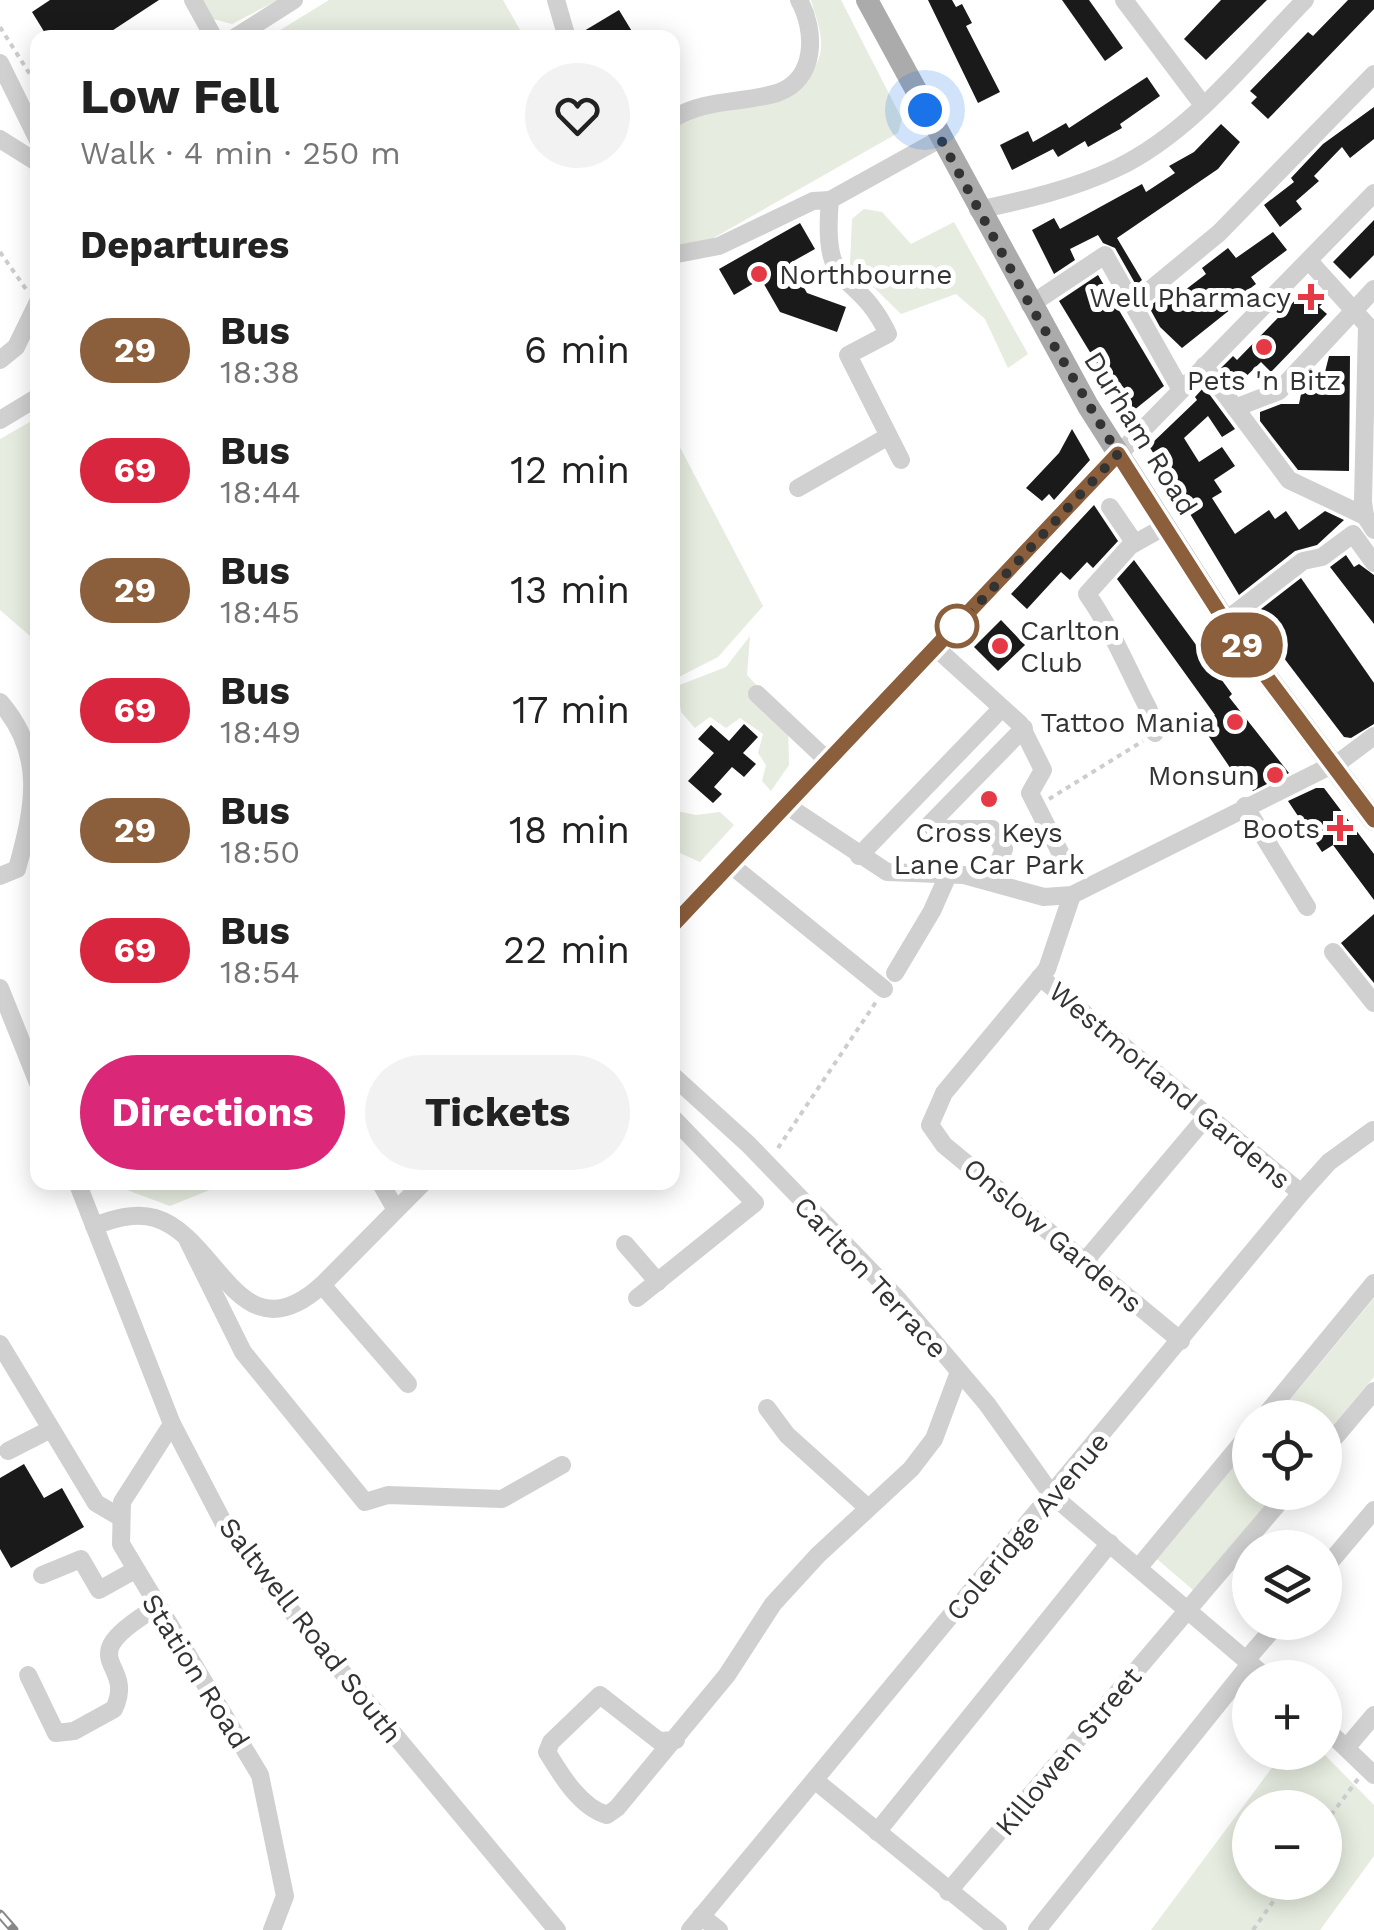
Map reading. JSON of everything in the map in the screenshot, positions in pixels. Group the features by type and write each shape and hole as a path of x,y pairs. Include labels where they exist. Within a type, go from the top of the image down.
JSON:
{"main road":[{"name":"Durham Road","path":"867,0 1030,305 1118,454 1224,620 1374,820"}],"street":[{"path":"193,0 210,30"},
{"path":"247,30 294,0"},
{"path":"556,0 565,30"},
{"path":"680,114 694,106 779,92 799,80 810,57 811,35 799,0"},
{"path":"1124,0 1203,105"},
{"path":"978,210 1079,184 1120,167 1164,140 1305,0"},
{"path":"0,63 30,124"},
{"path":"1133,304 1218,233 1374,74"},
{"path":"680,253 719,246 813,201 830,200 940,139"},
{"path":"0,140 30,158"},
{"path":"680,918 1118,454 1374,193"},
{"path":"830,200 832,264 842,280 877,310 888,334 848,355 901,460"},
{"path":"1030,305 1105,256 1182,390"},
{"path":"1204,366 1289,480 1369,522 1368,333 1363,318 1309,261"},
{"path":"1236,408 1279,392 1374,289"},
{"path":"0,360 16,347 30,318"},
{"path":"0,420 30,402"},
{"path":"798,488 887,437"},
{"path":"1110,507 1134,542"},
{"path":"1155,733 1147,720 1149,710 1119,654 1117,638 1088,594 1134,542 1164,527"},
{"path":"1224,620 1303,560 1322,557 1353,534 1374,563"},
{"path":"936,648 1024,728 1043,770 1030,793 1066,864"},
{"path":"757,694 828,761"},
{"path":"0,702 25,738 30,757"},
{"path":"859,856 1002,708"},
{"path":"991,881 1004,849 992,829 934,829 930,824 1024,728"},
{"path":"786,805 887,872 948,875 991,881 1044,896 1072,895 1332,764 1374,736"},
{"path":"1245,806 1306,907"},
{"path":"0,876 17,869 30,807"},
{"path":"731,866 890,981 932,912 948,875"},
{"path":"1040,978 1053,956 1072,895"},
{"path":"1332,952 1374,1003"},
{"name":"Westmorland Gardens","path":"1040,978 1300,1193"},
{"name":"Onslow Gardens","path":"1040,978 944,1093 930,1124 944,1145 1181,1341"},
{"path":"0,988 30,1063"},
{"name":"Carlton Terrace","path":"680,1083 896,1297 959,1372 1052,1495 1248,1660"},
{"path":"1085,1262 1207,1116"},
{"path":"637,1298 756,1203 680,1126"},
{"name":"Coleridge Avenue","path":"695,1923 816,1782 1300,1193 1330,1162 1374,1131"},
{"name":"Saltwell Road South","path":"80,1190 172,1424 204,1489 246,1554 557,1930"},
{"path":"385,1190 396,1210"},
{"path":"94,1226 124,1217 156,1218 188,1241 249,1303 269,1309 288,1307 306,1299 416,1190"},
{"path":"188,1241 243,1352 365,1502 388,1495 502,1499 562,1465"},
{"path":"624,1244 658,1282"},
{"path":"1278,1400 1374,1283"},
{"path":"322,1284 408,1384"},
{"path":"0,1344 96,1502 120,1509 172,1424"},
{"path":"676,1740 659,1740 600,1696 552,1742 547,1752 581,1798 608,1815 676,1740 728,1675 773,1604 911,1469 934,1439 959,1372"},
{"path":"1342,1428 1374,1390"},
{"path":"767,1408 787,1436 868,1508"},
{"path":"8,1452 51,1430"},
{"path":"1138,1568 1232,1455"},
{"name":"Station Road","path":"120,1509 121,1544 260,1775 285,1896 272,1930"},
{"name":"Killowen Street","path":"948,1892 1273,1510"},
{"path":"1342,1548 1374,1510"},
{"path":"877,1832 1110,1544"},
{"path":"42,1575 81,1560 99,1590 135,1570"},
{"path":"28,1675 56,1733 74,1732 114,1708 118,1693 108,1652 112,1640 120,1630 157,1608"},
{"path":"1037,1930 1232,1683"},
{"path":"1346,1747 1374,1715"},
{"path":"1342,1743 1371,1772"},
{"path":"816,1782 998,1930"},
{"path":"695,1923 718,1930"}],"path":[{"path":"0,27 30,74"},
{"path":"0,252 30,293"},
{"path":"1037,806 1155,733"},
{"path":"767,1165 890,981"},
{"path":"1342,1804 1371,1772"},
{"path":"1253,1930 1274,1900"}],"shaded area":[{"path":"199,0 278,0 232,24 213,19"},
{"path":"329,0 503,0 520,30 280,30"},
{"path":"811,0 841,0 902,119 898,133 680,257 680,110 761,97 802,80 816,66 821,47"},
{"path":"864,209 882,212 911,244 954,222 1028,354 1008,368 985,319 956,294 901,314 850,264 852,219"},
{"path":"30,422 30,636 0,610 0,439"},
{"path":"680,447 763,606 718,657 680,676"},
{"path":"750,636 747,675 788,719 789,765 771,791 762,781 766,765 758,753 763,734 740,718 726,728 710,717 695,728 681,712 680,685 726,667"},
{"path":"680,812 696,815 720,812 734,825 700,862 680,853"},
{"path":"127,1190 210,1190 170,1206"},
{"path":"1374,1298 1374,1377 1342,1415 1342,1400 1290,1400"},
{"path":"1232,1469 1232,1510 1261,1510 1244,1530 1232,1530 1232,1544 1193,1590 1157,1559"},
{"path":"1270,1770 1340,1770 1374,1805 1374,1856 1342,1900 1342,1790 1255,1790"},
{"path":"1232,1821 1232,1900 1342,1900 1320,1930 1151,1930"}],"building":[{"path":"50,0 159,0 113,30 43,30 32,12"},
{"path":"928,0 952,0 956,7 962,4 972,23 966,26 1000,92 978,103"},
{"path":"1062,0 1089,0 1123,48 1105,61"},
{"path":"1221,0 1267,0 1206,60 1184,39"},
{"path":"1348,0 1374,0 1374,9 1268,119 1251,103 1257,97 1250,91 1308,32 1313,36"},
{"path":"619,10 631,30 586,30"},
{"path":"1147,77 1160,96 1120,124 1122,128 1088,147 1085,141 1058,157 1053,149 1012,170 1000,145 1028,131 1033,142 1066,123 1069,128"},
{"path":"1374,107 1374,139 1350,158 1342,147 1314,176 1319,181 1296,201 1302,209 1280,227 1264,205 1294,182 1291,178 1323,144"},
{"path":"1221,124 1240,142 1218,169 1117,238 1142,280 1136,285 1115,248 1103,243 1098,235 1070,249 1075,260 1054,274 1032,230 1054,218 1060,229 1142,184 1146,192 1175,173 1169,166 1194,152"},
{"path":"1374,220 1374,255 1350,279 1333,262"},
{"name":"Northbourne","path":"800,223 815,249 790,263 807,293 846,307 837,332 780,312 761,279 734,295 719,269"},
{"path":"1273,232 1287,250 1251,277 1256,284 1228,305 1231,309 1182,348 1160,327 1149,307 1166,293 1172,300 1206,274 1202,268 1228,248 1236,258"},
{"path":"1098,275 1164,386 1128,415 1059,301"},
{"path":"1310,285 1326,300 1319,307 1327,314 1271,372 1261,362 1235,387 1221,368 1233,356 1237,360"},
{"path":"1329,356 1350,356 1349,471 1298,470 1260,421 1260,412 1281,404 1299,404 1303,384 1322,384"},
{"path":"1204,387 1235,429 1222,437 1208,416 1184,438 1199,462 1222,447 1235,466 1214,480 1222,492 1212,498 1235,534 1269,510 1275,519 1286,511 1299,530 1325,511 1344,520 1317,545 1295,551 1239,595 1149,446 1197,400 1195,397"},
{"path":"1072,429 1090,460 1054,500 1049,494 1042,501 1026,488 1059,453"},
{"path":"1094,505 1118,541 1093,568 1087,562 1070,580 1061,572 1027,609 1011,594"},
{"path":"1346,555 1354,567 1359,564 1374,575 1374,624 1330,567"},
{"path":"1134,560 1232,694 1229,697 1289,773 1253,791 1238,770 1233,772 1201,725 1215,715 1117,579"},
{"path":"1301,578 1374,683 1374,724 1351,738 1344,737 1252,616"},
{"name":"Carlton Club","path":"1001,620 1025,645 998,671 974,647"},
{"path":"744,724 758,737 743,753 756,764 744,777 732,767 714,787 722,794 713,803 688,781 714,753 698,739 711,725 729,741"},
{"path":"1324,788 1374,854 1374,900 1333,845 1322,852 1288,801"},
{"path":"1374,914 1374,983 1341,943"},
{"path":"24,1464 44,1498 62,1488 84,1527 11,1568 0,1549 0,1478"}],"railway":[{"path":"0,1914 14,1930"}],"bus line":[{"name":"29","path":"680,918 1118,454 1224,620 1374,820"}],"place":[{"name":"Northbourne","path":"759,274"},
{"name":"Well Pharmacy","path":"1311,297"},
{"name":"Pets 'n Bitz","path":"1264,347"},
{"name":"Carlton Club","path":"1000,646"},
{"name":"Tattoo Mania","path":"1235,722"},
{"name":"Monsun","path":"1275,775"},
{"name":"Cross Keys Lane Car Park","path":"989,799"},
{"name":"Boots","path":"1340,828"}],"route":[{"path":"925,110 1030,305 1118,454 952,632 957,626"}]}
